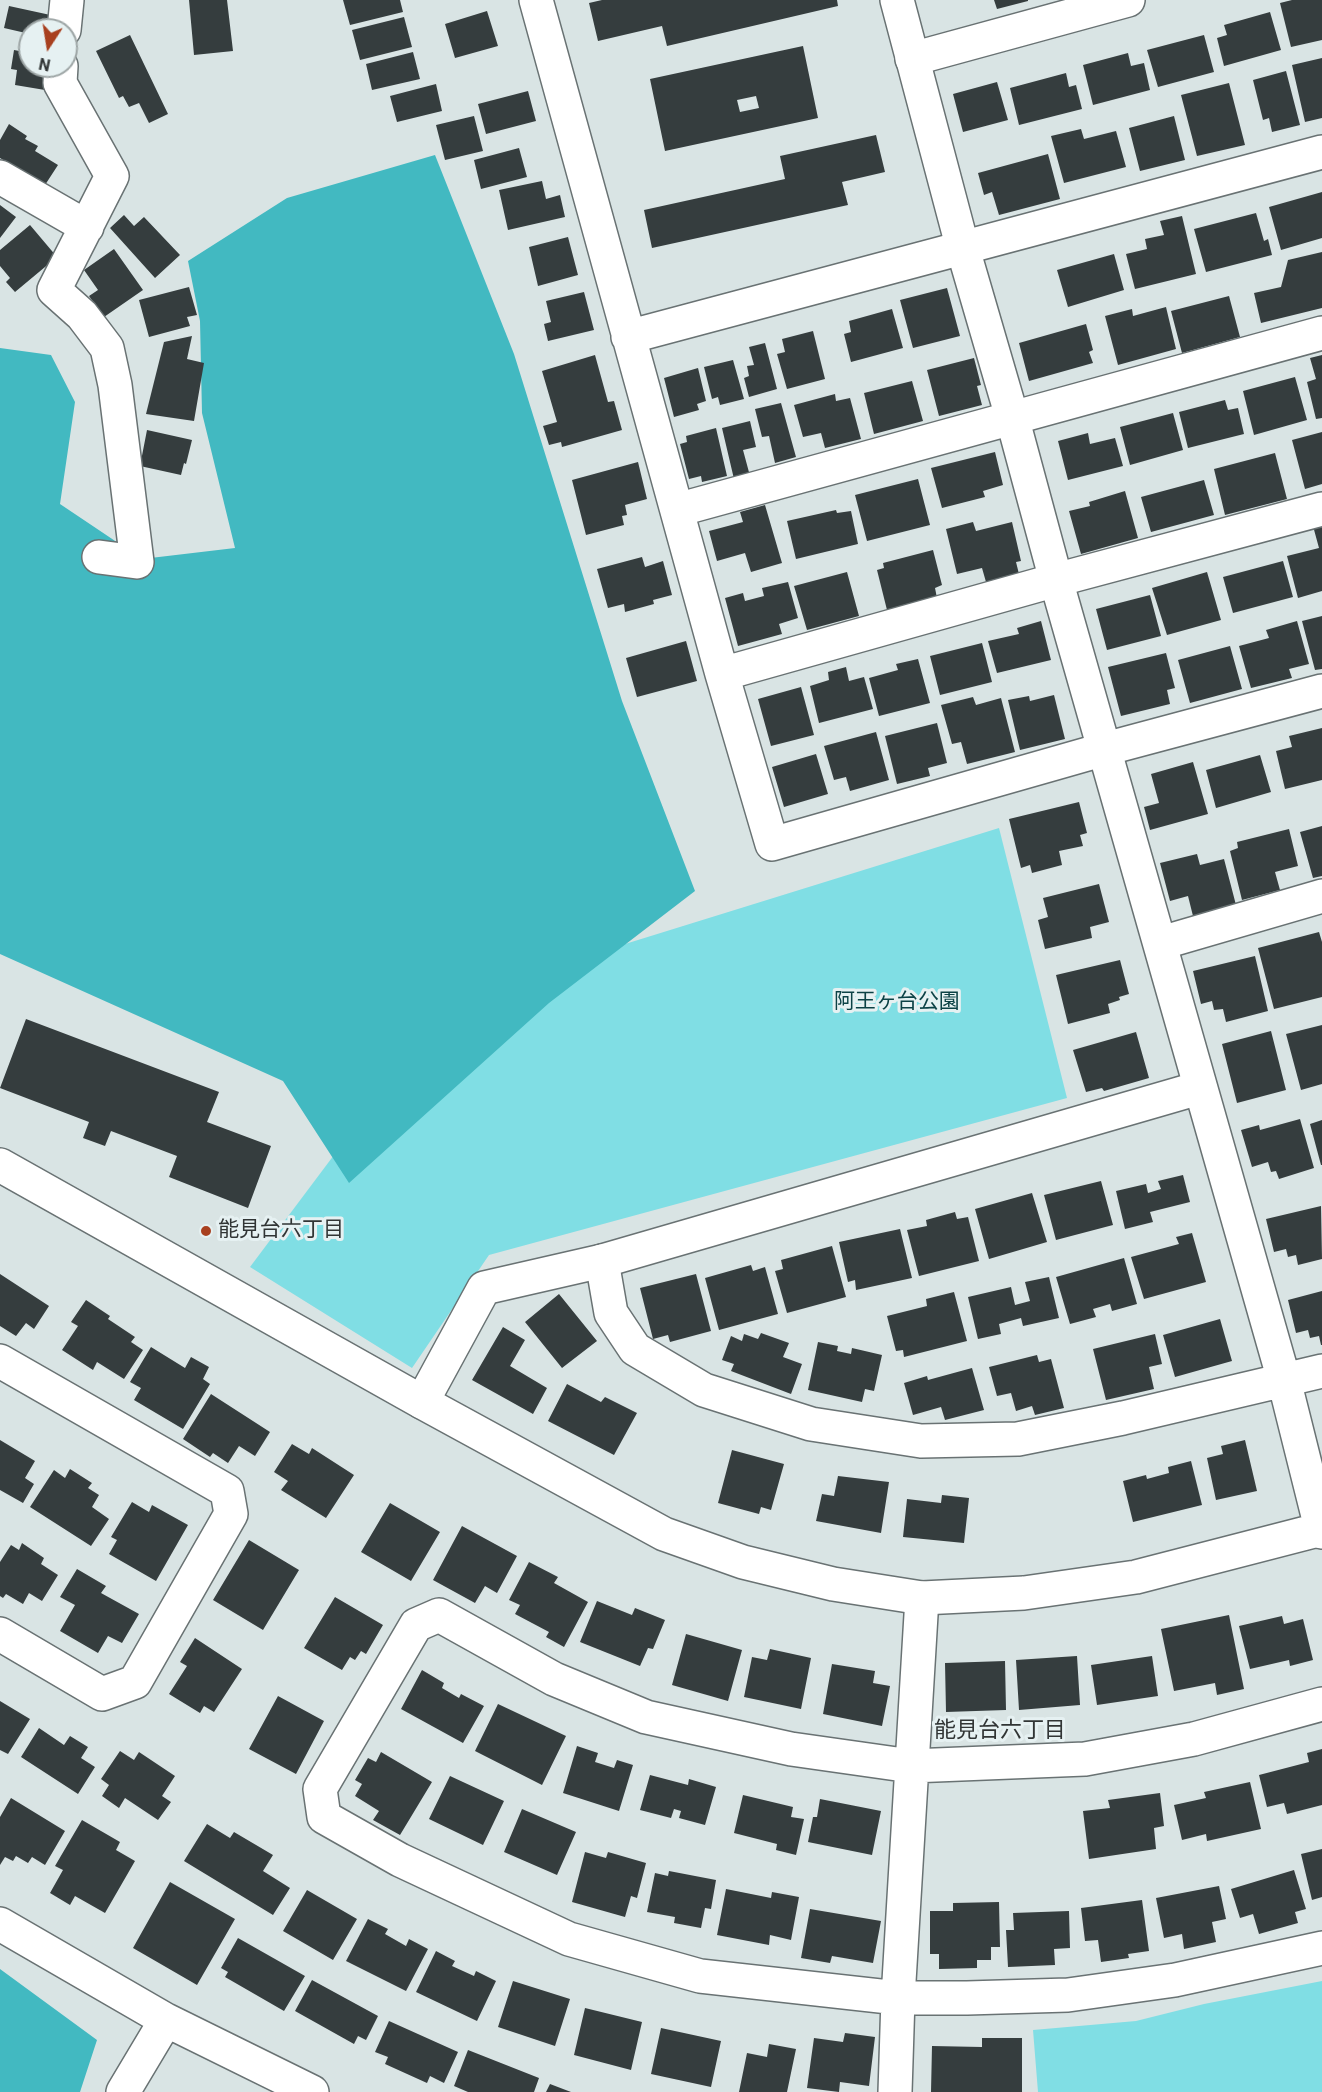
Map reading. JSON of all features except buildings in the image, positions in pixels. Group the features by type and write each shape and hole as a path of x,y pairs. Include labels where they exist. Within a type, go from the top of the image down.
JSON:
{"street":[{"path":"65,18 67,0"},
{"path":"536,0 722,674 772,844 1105,749 1322,691"},
{"path":"0,1165 422,1402 664,1534 743,1562 833,1584 922,1598 1024,1593 1136,1577 1322,1530 1284,1380 1199,1088 1161,943 963,249 897,0"},
{"path":"912,59 1128,0"},
{"path":"60,78 60,83 112,176 54,290 82,315 107,348 115,385 137,562 99,557"},
{"path":"628,337 1322,152"},
{"path":"0,177 87,227"},
{"path":"677,510 1322,333"},
{"path":"722,674 1056,580 1322,509"},
{"path":"1161,943 1322,896"},
{"path":"422,1402 484,1288 602,1261 1199,1088"},
{"path":"602,1261 611,1313 635,1349 704,1390 811,1424 921,1441 1018,1439 1123,1418 1322,1371"},
{"path":"0,1361 227,1491 231,1514 135,1682 102,1694 0,1634"},
{"path":"895,2092 898,1998 922,1598"},
{"path":"1322,1704 1194,1739 1084,1759 911,1766 791,1749 646,1717 554,1679 439,1615 416,1625 320,1789 324,1817 400,1860 568,1939 700,1976 898,1998 1068,1995 1175,1980 1322,1948"},
{"path":"0,1924 166,2020 312,2092"},
{"path":"123,2092 166,2020"}],"green space":[{"name":"阿王ヶ台公園","path":"999,828 1067,1098 489,1255 412,1368 250,1267 364,1115 538,971"},
{"path":"1322,1981 1322,2092 1038,2092 1033,2030 1136,2021 1204,2004"}],"shaded area":[{"path":"435,155 514,354 622,701 695,891 549,1003 349,1183 283,1081 0,954 0,348 51,355 75,402 60,504 142,559 235,548 202,413 200,321 188,261 287,198"},
{"path":"0,1969 97,2040 80,2092 0,2092"}],"place":[{"name":"能見台六丁目","path":"206,1231"}],"district":[{"name":"能見台六丁目","path":"1000,1731"}]}
